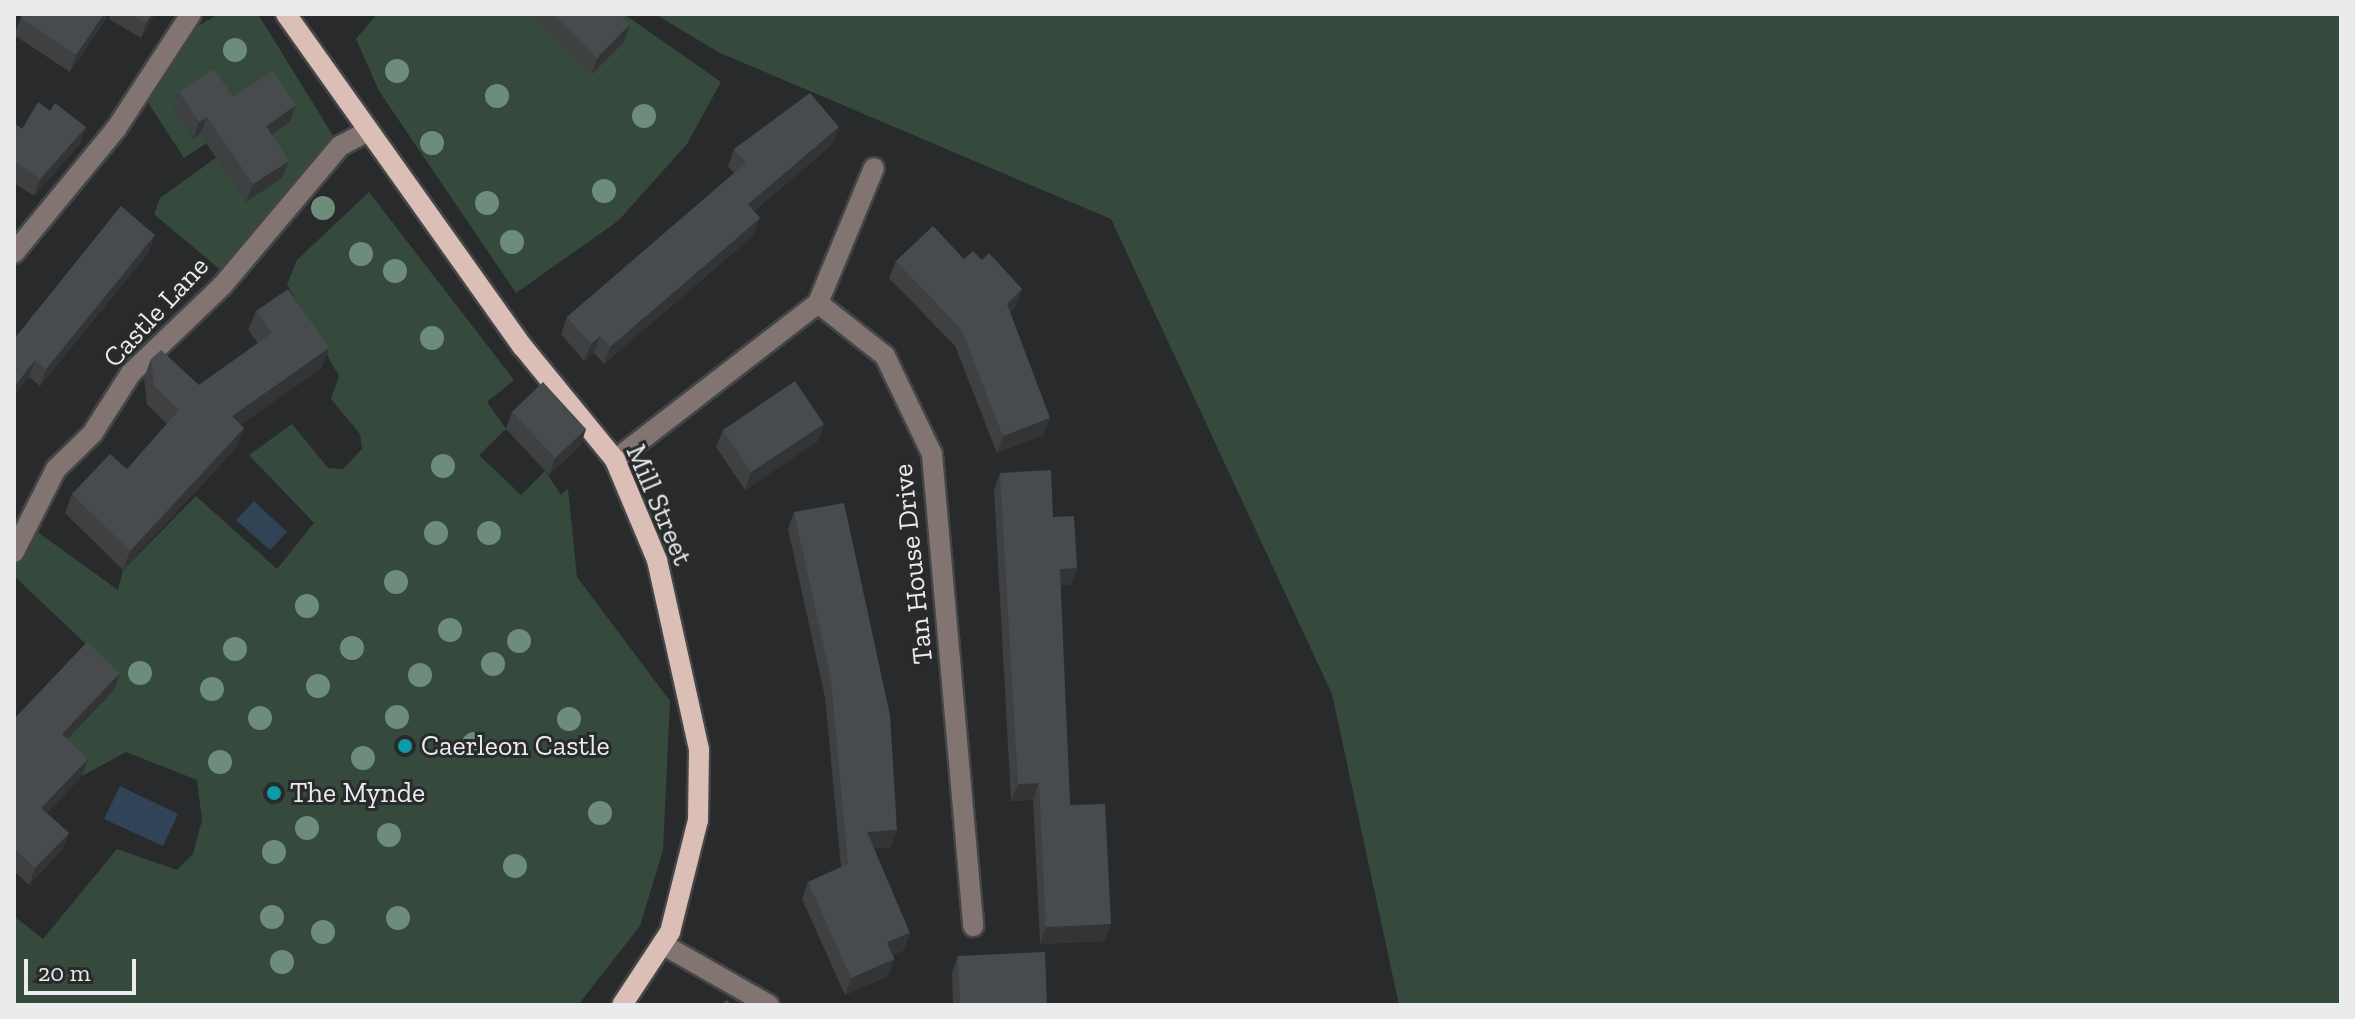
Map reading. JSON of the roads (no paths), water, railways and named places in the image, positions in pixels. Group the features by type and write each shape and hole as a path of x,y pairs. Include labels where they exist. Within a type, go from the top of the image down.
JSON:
{"main road":[{"name":"Mill Street","path":"286,14 326,62 366,132 615,460 657,560 699,749 698,820 662,944 622,1005"}],"street":[{"path":"17,242 116,129 191,14"},
{"name":"Castle Lane","path":"14,552 56,469 92,434 131,373 222,286 340,146 366,132"},
{"path":"615,460 818,303 874,168"},
{"name":"Tan House Drive","path":"818,303 885,356 932,454 973,926"},
{"path":"662,944 769,1005"}],"water":[{"path":"254,501 287,532 270,550 236,520"},
{"path":"120,786 178,814 163,846 104,819"}],"place":[{"name":"Caerleon Castle","path":"405,746"},
{"name":"The Mynde","path":"274,793"}]}
